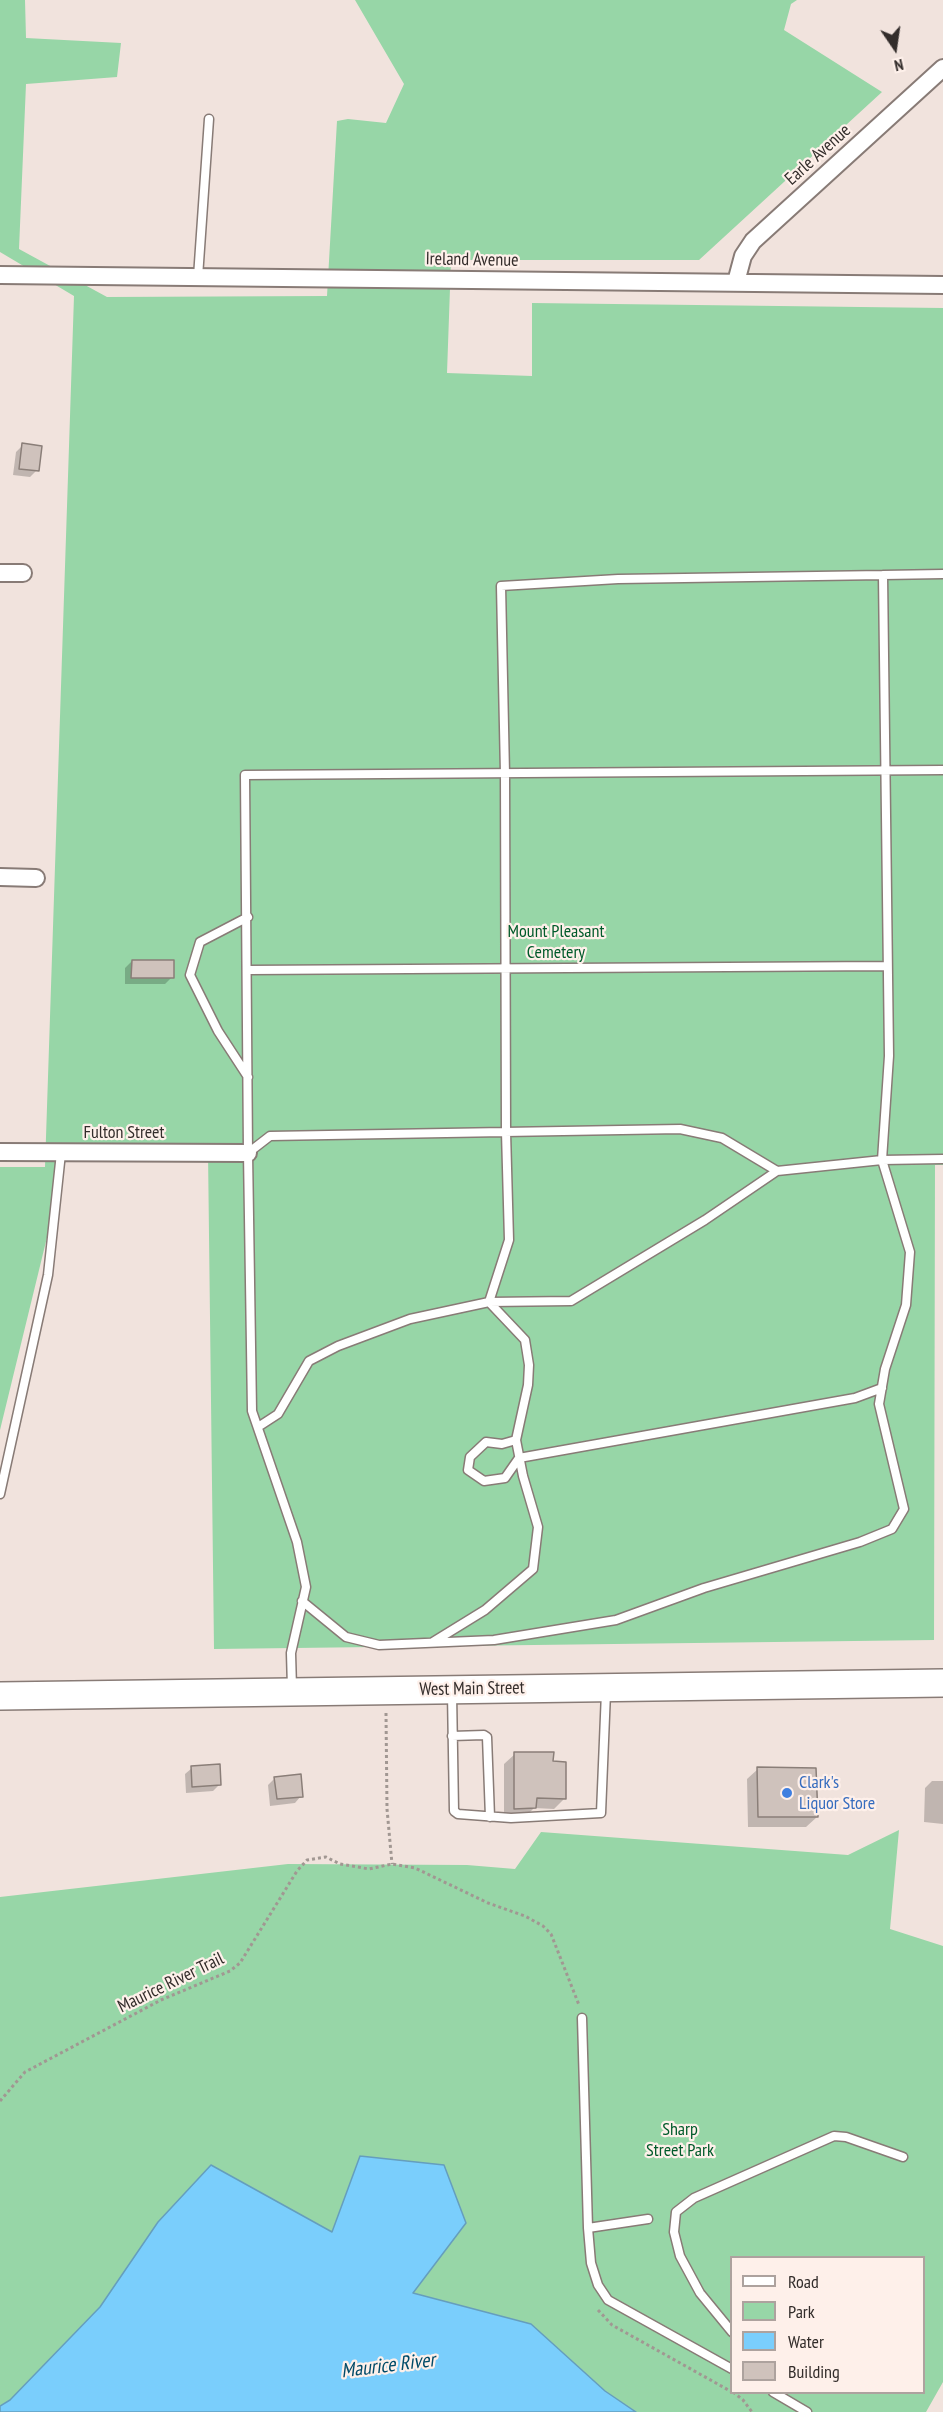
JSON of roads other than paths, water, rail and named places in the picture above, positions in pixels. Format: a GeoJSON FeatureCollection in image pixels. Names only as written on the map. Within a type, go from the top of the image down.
{"type":"FeatureCollection","features":[{"type":"Feature","properties":{"kind":"highway","name":"West Main Street"},"geometry":{"type":"LineString","coordinates":[[0,1695],[943,1683]]}},
{"type":"Feature","properties":{"kind":"street","name":"Earle Avenue"},"geometry":{"type":"LineString","coordinates":[[736,282],[742,256],[753,241],[943,68]]}},
{"type":"Feature","properties":{"kind":"street","name":"Ireland Avenue"},"geometry":{"type":"LineString","coordinates":[[0,275],[943,285]]}},
{"type":"Feature","properties":{"kind":"street"},"geometry":{"type":"LineString","coordinates":[[0,573],[23,573]]}},
{"type":"Feature","properties":{"kind":"street"},"geometry":{"type":"LineString","coordinates":[[0,877],[36,878]]}},
{"type":"Feature","properties":{"kind":"street","name":"Fulton Street"},"geometry":{"type":"LineString","coordinates":[[0,1152],[248,1153]]}},
{"type":"Feature","properties":{"kind":"lane"},"geometry":{"type":"LineString","coordinates":[[198,277],[209,119]]}},
{"type":"Feature","properties":{"kind":"lane"},"geometry":{"type":"LineString","coordinates":[[489,1302],[509,1240],[501,586],[618,579],[943,574]]}},
{"type":"Feature","properties":{"kind":"lane"},"geometry":{"type":"LineString","coordinates":[[303,1601],[346,1637],[379,1645],[494,1640],[616,1620],[704,1588],[860,1542],[892,1529],[904,1509],[879,1404],[885,1369],[906,1305],[910,1252],[882,1160],[889,1056],[883,771],[882,575]]}},
{"type":"Feature","properties":{"kind":"lane"},"geometry":{"type":"LineString","coordinates":[[292,1692],[291,1653],[306,1587],[297,1542],[258,1427],[252,1400],[248,1153],[249,970],[245,775],[943,770]]}},
{"type":"Feature","properties":{"kind":"lane"},"geometry":{"type":"LineString","coordinates":[[248,917],[200,942],[189,975],[218,1031],[248,1079]]}},
{"type":"Feature","properties":{"kind":"lane"},"geometry":{"type":"LineString","coordinates":[[249,970],[886,966]]}},
{"type":"Feature","properties":{"kind":"lane"},"geometry":{"type":"LineString","coordinates":[[248,1153],[270,1136],[680,1129],[722,1138],[777,1171]]}},
{"type":"Feature","properties":{"kind":"lane"},"geometry":{"type":"LineString","coordinates":[[0,1494],[48,1275],[61,1153]]}},
{"type":"Feature","properties":{"kind":"lane"},"geometry":{"type":"LineString","coordinates":[[258,1427],[278,1414],[309,1362],[338,1346],[410,1319],[489,1302],[571,1301],[705,1220],[777,1171],[882,1160],[943,1159]]}},
{"type":"Feature","properties":{"kind":"lane"},"geometry":{"type":"LineString","coordinates":[[430,1644],[485,1610],[533,1569],[538,1527],[516,1440],[528,1385],[529,1365],[525,1340],[489,1302]]}},
{"type":"Feature","properties":{"kind":"lane"},"geometry":{"type":"LineString","coordinates":[[516,1440],[501,1444],[486,1442],[470,1457],[468,1470],[484,1481],[505,1478],[519,1458],[855,1398],[882,1388]]}},
{"type":"Feature","properties":{"kind":"lane"},"geometry":{"type":"LineString","coordinates":[[452,1689],[453,1808],[458,1814],[490,1816],[601,1814],[607,1687]]}},
{"type":"Feature","properties":{"kind":"lane"},"geometry":{"type":"LineString","coordinates":[[452,1736],[484,1735],[487,1737],[490,1816]]}},
{"type":"Feature","properties":{"kind":"lane"},"geometry":{"type":"LineString","coordinates":[[582,2018],[588,2228],[591,2263],[598,2285],[608,2300],[730,2368]]}},
{"type":"Feature","properties":{"kind":"lane"},"geometry":{"type":"LineString","coordinates":[[730,2330],[700,2293],[680,2256],[675,2232],[676,2212],[694,2198],[834,2136],[846,2137],[903,2157]]}},
{"type":"Feature","properties":{"kind":"lane"},"geometry":{"type":"LineString","coordinates":[[588,2228],[648,2219]]}},
{"type":"Feature","properties":{"kind":"lane"},"geometry":{"type":"LineString","coordinates":[[776,2394],[807,2412]]}},
{"type":"Feature","properties":{"kind":"water","name":"Maurice River"},"geometry":{"type":"Polygon","coordinates":[[[360,2156],[444,2165],[466,2223],[413,2293],[531,2324],[605,2391],[636,2412],[0,2412],[0,2406],[10,2400],[100,2307],[158,2222],[211,2165],[332,2232],[360,2156]]]}},
{"type":"Feature","properties":{"kind":"place","name":"Clark's Liquor Store"},"geometry":{"type":"Point","coordinates":[787,1793]}},
{"type":"Feature","properties":{"kind":"park label","name":"Mount Pleasant Cemetery"},"geometry":{"type":"Point","coordinates":[556,942]}},
{"type":"Feature","properties":{"kind":"park label","name":"Sharp Street Park"},"geometry":{"type":"Point","coordinates":[680,2140]}}]}
